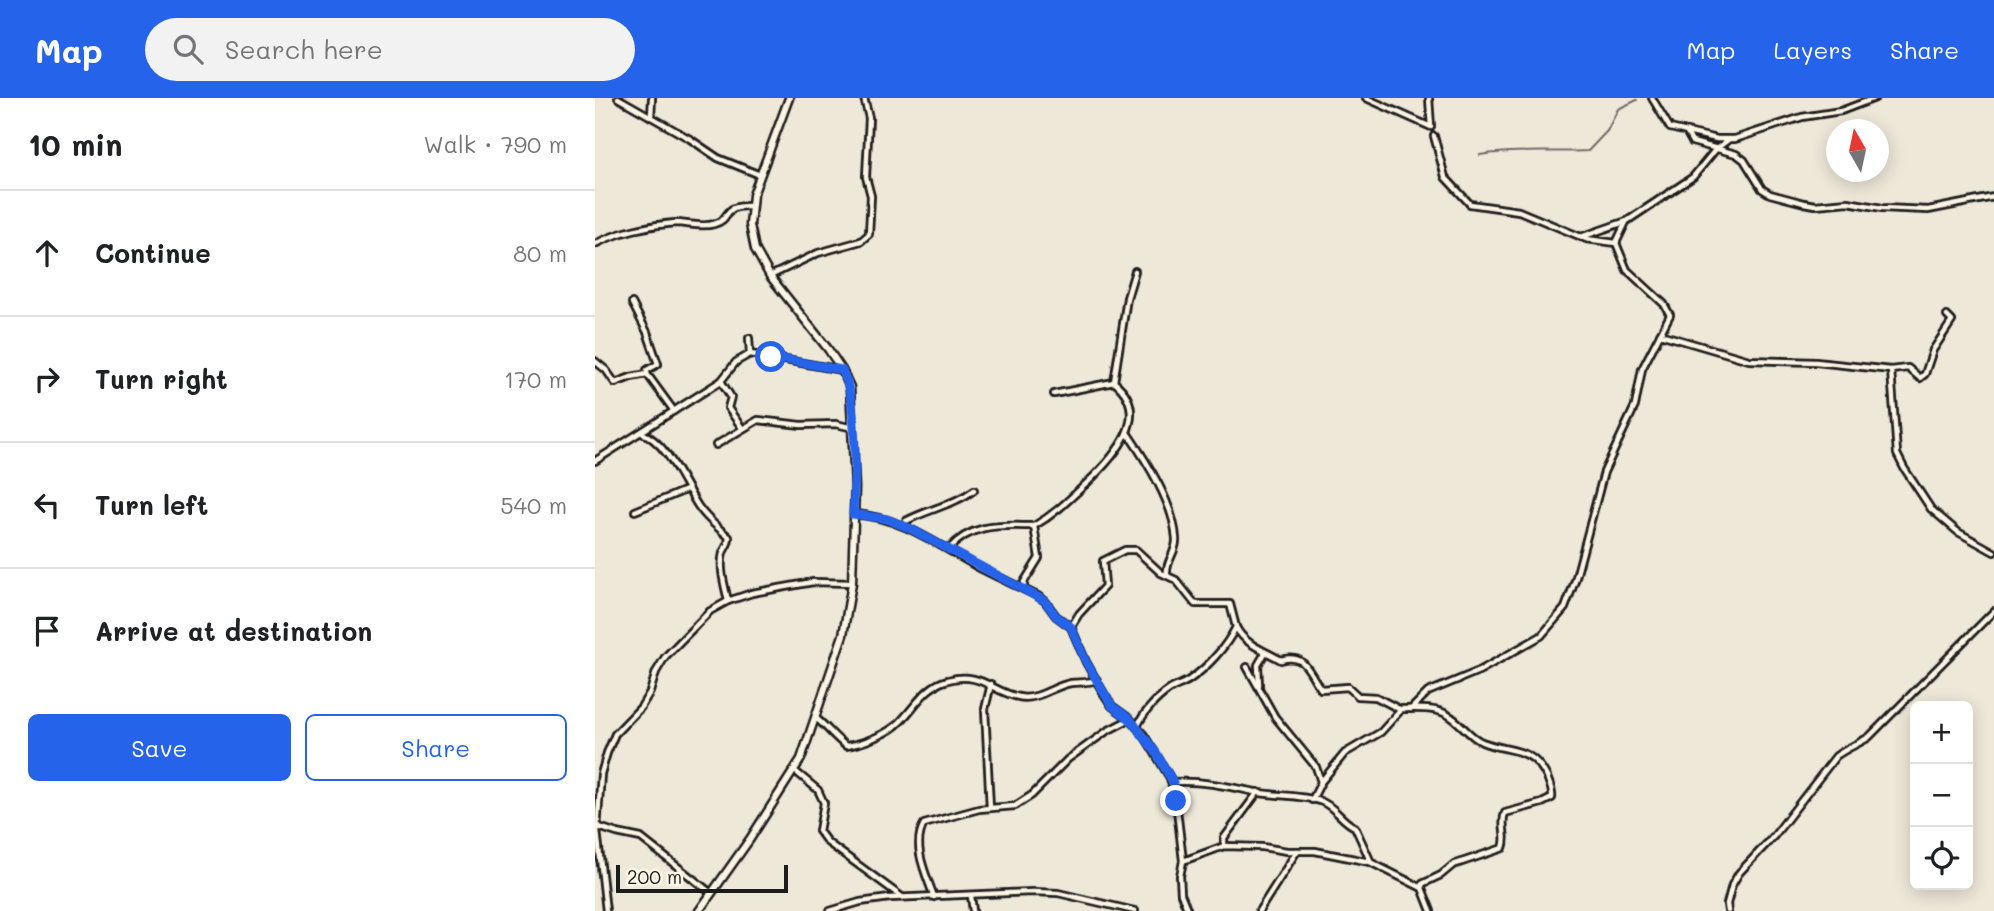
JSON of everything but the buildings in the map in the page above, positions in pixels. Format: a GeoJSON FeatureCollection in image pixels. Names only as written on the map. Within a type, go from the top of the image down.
{"type":"FeatureCollection","features":[{"type":"Feature","properties":{"kind":"main road"},"geometry":{"type":"LineString","coordinates":[[699,911],[801,760],[817,719],[843,635],[852,583],[853,428],[850,387],[842,370],[770,276],[755,249],[750,225],[751,206],[760,175],[789,98]]}},
{"type":"Feature","properties":{"kind":"street"},"geometry":{"type":"LineString","coordinates":[[618,98],[718,158],[760,175]]}},
{"type":"Feature","properties":{"kind":"street"},"geometry":{"type":"LineString","coordinates":[[651,117],[652,98]]}},
{"type":"Feature","properties":{"kind":"street"},"geometry":{"type":"LineString","coordinates":[[770,276],[818,253],[862,241],[869,234],[870,196],[866,177],[869,118],[863,98]]}},
{"type":"Feature","properties":{"kind":"street"},"geometry":{"type":"LineString","coordinates":[[1366,98],[1431,127],[1429,98]]}},
{"type":"Feature","properties":{"kind":"street"},"geometry":{"type":"LineString","coordinates":[[1652,98],[1670,128],[1728,139],[1802,117],[1841,111],[1875,98]]}},
{"type":"Feature","properties":{"kind":"street"},"geometry":{"type":"LineString","coordinates":[[1688,133],[1692,142],[1736,154],[1744,160],[1762,189],[1770,194],[1804,203],[1815,205],[1848,202],[1882,208],[1928,209],[1994,197]]}},
{"type":"Feature","properties":{"kind":"street"},"geometry":{"type":"LineString","coordinates":[[1434,136],[1445,177],[1470,204],[1519,211],[1586,239],[1616,243]]}},
{"type":"Feature","properties":{"kind":"street"},"geometry":{"type":"LineString","coordinates":[[1581,237],[1627,221],[1693,177],[1728,139]]}},
{"type":"Feature","properties":{"kind":"street"},"geometry":{"type":"LineString","coordinates":[[595,244],[631,231],[675,223],[715,224],[723,219],[730,209],[751,206]]}},
{"type":"Feature","properties":{"kind":"street"},"geometry":{"type":"LineString","coordinates":[[1411,709],[1427,692],[1479,671],[1541,636],[1565,608],[1576,582],[1604,472],[1635,406],[1642,369],[1670,315],[1664,304],[1627,270],[1616,243],[1627,221]]}},
{"type":"Feature","properties":{"kind":"street"},"geometry":{"type":"LineString","coordinates":[[949,549],[957,540],[977,530],[1006,524],[1034,526],[1056,513],[1101,470],[1123,442],[1130,423],[1128,398],[1114,382],[1127,298],[1135,271]]}},
{"type":"Feature","properties":{"kind":"street"},"geometry":{"type":"LineString","coordinates":[[632,303],[647,332],[657,364],[647,370],[647,374]]}},
{"type":"Feature","properties":{"kind":"street"},"geometry":{"type":"LineString","coordinates":[[1660,334],[1749,359],[1815,362],[1891,370],[1908,368],[1920,378],[1925,374],[1933,350],[1952,321],[1947,316]]}},
{"type":"Feature","properties":{"kind":"street"},"geometry":{"type":"LineString","coordinates":[[749,338],[752,350],[750,354]]}},
{"type":"Feature","properties":{"kind":"street"},"geometry":{"type":"LineString","coordinates":[[595,461],[721,381],[736,362],[750,354],[842,370]]}},
{"type":"Feature","properties":{"kind":"street"},"geometry":{"type":"LineString","coordinates":[[595,361],[615,383],[647,374]]}},
{"type":"Feature","properties":{"kind":"street"},"geometry":{"type":"LineString","coordinates":[[1891,370],[1897,454],[1903,468],[1931,509],[1958,532],[1994,552]]}},
{"type":"Feature","properties":{"kind":"street"},"geometry":{"type":"LineString","coordinates":[[647,374],[674,411]]}},
{"type":"Feature","properties":{"kind":"street"},"geometry":{"type":"LineString","coordinates":[[721,381],[731,397],[728,408],[742,428]]}},
{"type":"Feature","properties":{"kind":"street"},"geometry":{"type":"LineString","coordinates":[[1054,394],[1114,382]]}},
{"type":"Feature","properties":{"kind":"street"},"geometry":{"type":"LineString","coordinates":[[716,445],[758,421],[801,425],[836,424],[853,428]]}},
{"type":"Feature","properties":{"kind":"street"},"geometry":{"type":"LineString","coordinates":[[641,433],[668,453],[707,517],[729,537],[730,542],[723,554],[722,565],[728,601]]}},
{"type":"Feature","properties":{"kind":"street"},"geometry":{"type":"LineString","coordinates":[[1127,433],[1147,463],[1168,507],[1177,539],[1166,570],[1167,576]]}},
{"type":"Feature","properties":{"kind":"street"},"geometry":{"type":"LineString","coordinates":[[635,511],[688,489]]}},
{"type":"Feature","properties":{"kind":"street"},"geometry":{"type":"LineString","coordinates":[[974,490],[907,521],[904,525],[1045,601],[1056,616],[1071,627],[1086,662],[1112,706],[1137,727],[1173,782],[1183,861],[1179,876],[1181,894],[1188,911]]}},
{"type":"Feature","properties":{"kind":"street"},"geometry":{"type":"LineString","coordinates":[[853,514],[887,519],[909,528]]}},
{"type":"Feature","properties":{"kind":"street"},"geometry":{"type":"LineString","coordinates":[[1024,589],[1024,582],[1039,558],[1034,526]]}},
{"type":"Feature","properties":{"kind":"street"},"geometry":{"type":"LineString","coordinates":[[1071,627],[1079,614],[1105,586],[1103,561],[1130,549],[1136,550],[1167,576],[1176,580],[1195,604],[1230,604],[1235,626],[1241,636],[1265,653],[1281,660],[1291,657],[1303,663],[1321,689],[1348,687],[1358,696],[1376,697],[1399,709],[1448,715],[1481,742],[1511,748],[1530,756],[1546,775],[1553,796],[1545,802],[1505,813],[1503,818],[1506,841],[1503,848],[1453,865],[1441,875],[1422,884],[1431,911]]}},
{"type":"Feature","properties":{"kind":"street"},"geometry":{"type":"LineString","coordinates":[[606,911],[596,826],[601,774],[615,734],[641,707],[665,657],[710,611],[728,601],[752,593],[813,582],[852,583]]}},
{"type":"Feature","properties":{"kind":"street"},"geometry":{"type":"LineString","coordinates":[[1728,911],[1732,885],[1739,873],[1774,836],[1836,756],[1868,737],[1994,611]]}},
{"type":"Feature","properties":{"kind":"street"},"geometry":{"type":"LineString","coordinates":[[1137,727],[1142,715],[1169,690],[1186,682],[1207,666],[1235,626]]}},
{"type":"Feature","properties":{"kind":"street"},"geometry":{"type":"LineString","coordinates":[[1259,685],[1258,665],[1265,653]]}},
{"type":"Feature","properties":{"kind":"street"},"geometry":{"type":"LineString","coordinates":[[1247,667],[1275,717],[1316,766],[1321,782]]}},
{"type":"Feature","properties":{"kind":"street"},"geometry":{"type":"LineString","coordinates":[[817,719],[846,746],[885,732],[898,724],[927,691],[949,680],[979,680],[1023,698],[1071,683],[1097,680]]}},
{"type":"Feature","properties":{"kind":"street"},"geometry":{"type":"LineString","coordinates":[[991,684],[985,709],[991,808]]}},
{"type":"Feature","properties":{"kind":"street"},"geometry":{"type":"LineString","coordinates":[[1312,800],[1321,782],[1340,757],[1381,732],[1399,709]]}},
{"type":"Feature","properties":{"kind":"street"},"geometry":{"type":"LineString","coordinates":[[934,897],[919,842],[922,828],[933,820],[1015,806],[1069,759],[1107,731],[1130,719]]}},
{"type":"Feature","properties":{"kind":"street"},"geometry":{"type":"LineString","coordinates":[[795,771],[818,790],[824,803],[819,831],[827,842],[902,898]]}},
{"type":"Feature","properties":{"kind":"street"},"geometry":{"type":"LineString","coordinates":[[1173,782],[1205,783],[1312,800],[1330,806],[1349,825],[1355,827],[1370,862]]}},
{"type":"Feature","properties":{"kind":"street"},"geometry":{"type":"LineString","coordinates":[[1224,846],[1224,838],[1258,792]]}},
{"type":"Feature","properties":{"kind":"street"},"geometry":{"type":"LineString","coordinates":[[596,826],[617,834],[641,838],[711,892]]}},
{"type":"Feature","properties":{"kind":"street"},"geometry":{"type":"LineString","coordinates":[[1183,861],[1224,846],[1315,851],[1370,862],[1422,888]]}},
{"type":"Feature","properties":{"kind":"street"},"geometry":{"type":"LineString","coordinates":[[1259,911],[1297,851]]}},
{"type":"Feature","properties":{"kind":"street"},"geometry":{"type":"LineString","coordinates":[[830,911],[860,902],[902,898],[1058,893],[1135,911]]}},
{"type":"Feature","properties":{"kind":"street"},"geometry":{"type":"LineString","coordinates":[[971,896],[973,911]]}},
{"type":"Feature","properties":{"kind":"waterway"},"geometry":{"type":"LineString","coordinates":[[1480,155],[1588,151],[1607,131],[1618,109],[1637,100]]}},
{"type":"Feature","properties":{"kind":"route"},"geometry":{"type":"LineString","coordinates":[[771,357],[842,370],[850,387],[853,418],[853,514],[868,514],[887,519],[929,537],[971,563],[1045,601],[1056,616],[1071,627],[1086,662],[1112,706],[1130,719],[1155,751],[1173,782],[1176,801]]}}]}
